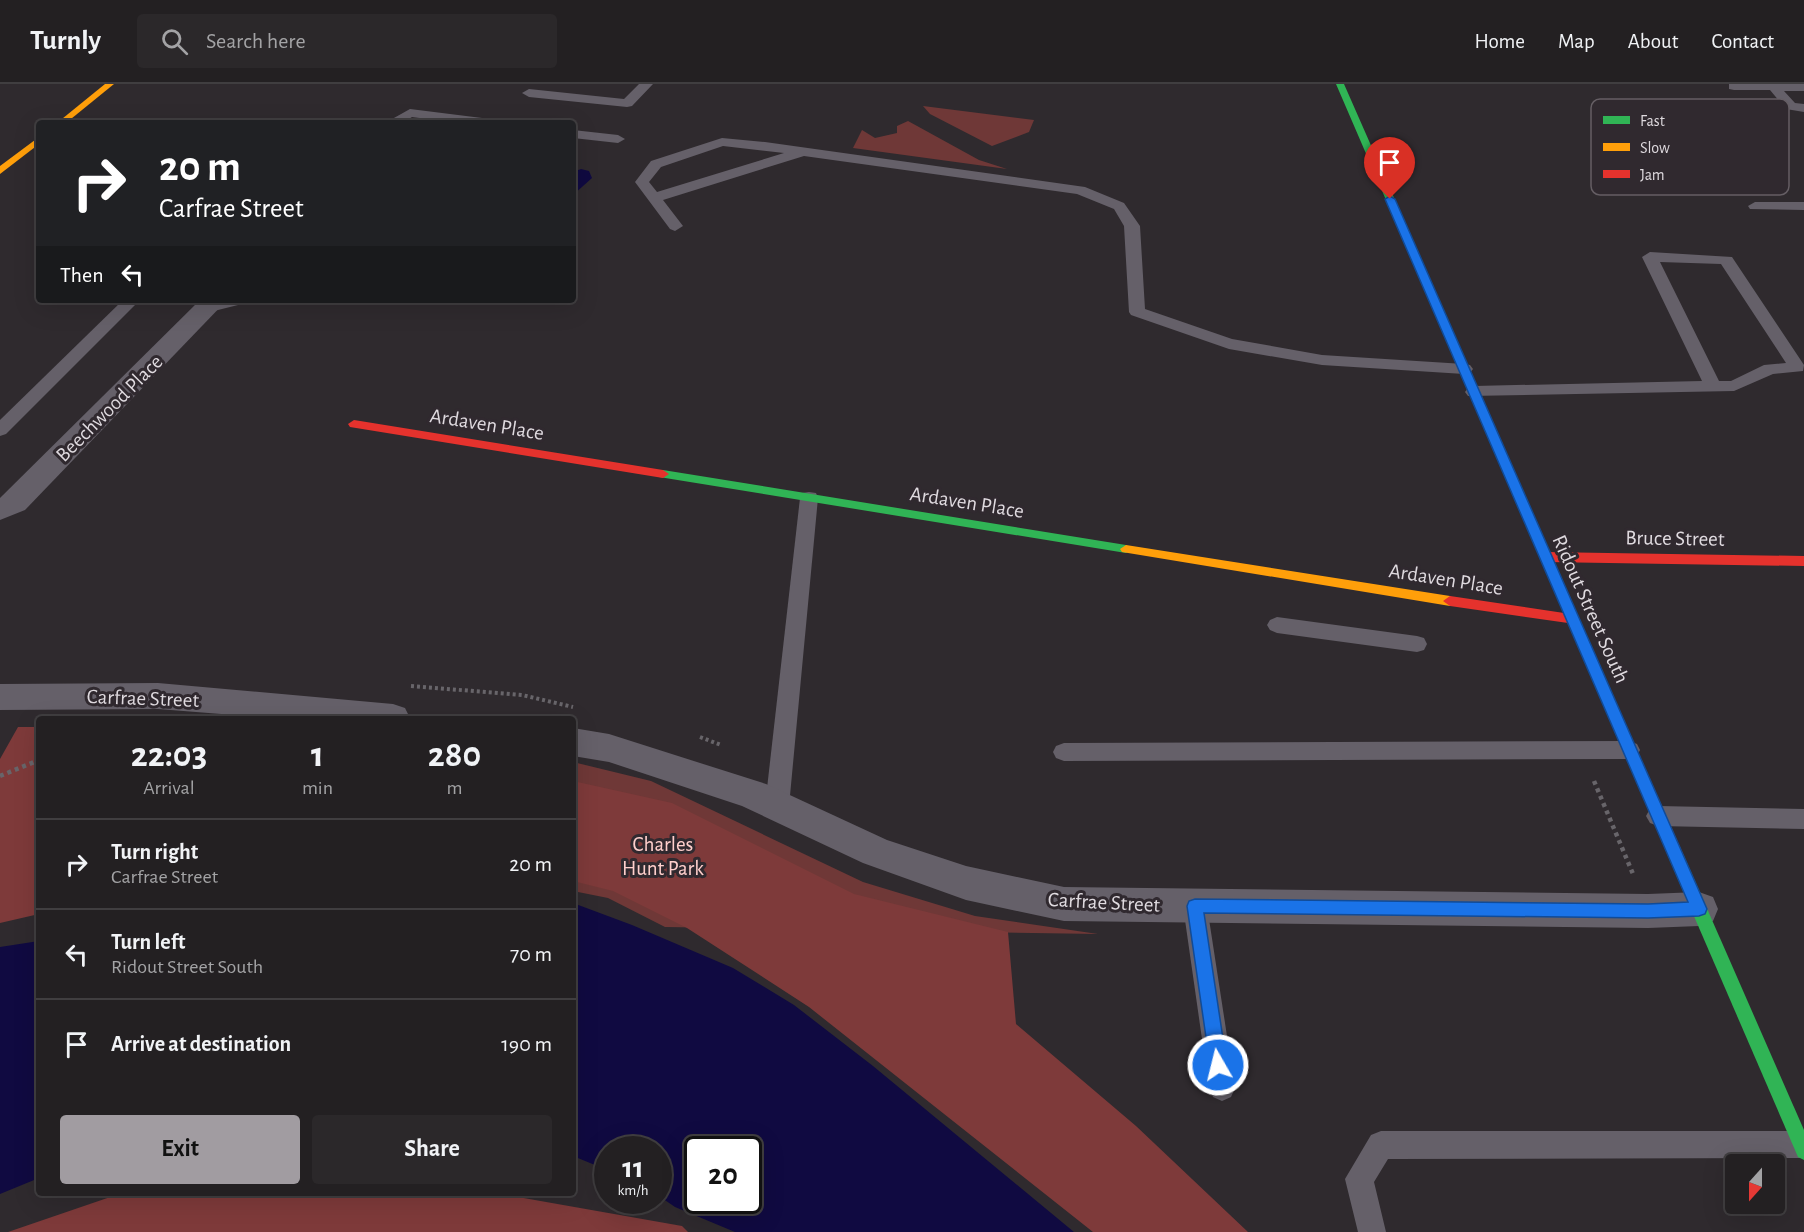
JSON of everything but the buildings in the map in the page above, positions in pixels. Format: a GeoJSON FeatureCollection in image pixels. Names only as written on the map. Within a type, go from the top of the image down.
{"type":"FeatureCollection","features":[{"type":"Feature","properties":{"kind":"street"},"geometry":{"type":"LineString","coordinates":[[64,120],[110,84]]}},
{"type":"Feature","properties":{"kind":"street","name":"Ridout Street South"},"geometry":{"type":"LineString","coordinates":[[1340,84],[1803,1148]]}},
{"type":"Feature","properties":{"kind":"street"},"geometry":{"type":"LineString","coordinates":[[0,171],[36,143]]}},
{"type":"Feature","properties":{"kind":"street","name":"Beechwood Place"},"geometry":{"type":"LineString","coordinates":[[0,510],[15,503],[212,303]]}},
{"type":"Feature","properties":{"kind":"street","name":"Ardaven Place"},"geometry":{"type":"LineString","coordinates":[[354,424],[1573,619]]}},
{"type":"Feature","properties":{"kind":"street","name":"Bruce Street"},"geometry":{"type":"LineString","coordinates":[[1545,557],[1804,561]]}},
{"type":"Feature","properties":{"kind":"street","name":"Carfrae Street"},"geometry":{"type":"LineString","coordinates":[[0,697],[159,696],[375,716]]}},
{"type":"Feature","properties":{"kind":"street","name":"Carfrae Street"},"geometry":{"type":"LineString","coordinates":[[576,726],[609,748],[753,795],[876,852],[966,883],[1064,904],[1648,911],[1699,909]]}},
{"type":"Feature","properties":{"kind":"lane"},"geometry":{"type":"LineString","coordinates":[[529,93],[627,103],[646,84]]}},
{"type":"Feature","properties":{"kind":"lane"},"geometry":{"type":"LineString","coordinates":[[1734,86],[1804,87]]}},
{"type":"Feature","properties":{"kind":"lane"},"geometry":{"type":"LineString","coordinates":[[1773,86],[1785,99]]}},
{"type":"Feature","properties":{"kind":"lane"},"geometry":{"type":"LineString","coordinates":[[1789,104],[1804,108]]}},
{"type":"Feature","properties":{"kind":"lane"},"geometry":{"type":"LineString","coordinates":[[397,120],[410,113],[466,120]]}},
{"type":"Feature","properties":{"kind":"lane"},"geometry":{"type":"LineString","coordinates":[[576,134],[618,139]]}},
{"type":"Feature","properties":{"kind":"lane"},"geometry":{"type":"LineString","coordinates":[[675,226],[642,182],[657,164],[722,142],[1080,190],[1119,206],[1132,226],[1137,312],[1229,344],[1322,360],[1464,369]]}},
{"type":"Feature","properties":{"kind":"lane"},"geometry":{"type":"LineString","coordinates":[[654,198],[806,152]]}},
{"type":"Feature","properties":{"kind":"lane"},"geometry":{"type":"LineString","coordinates":[[1755,206],[1804,206]]}},
{"type":"Feature","properties":{"kind":"lane"},"geometry":{"type":"LineString","coordinates":[[1474,392],[1734,386],[1770,369],[1797,367],[1726,260],[1650,258],[1713,386]]}},
{"type":"Feature","properties":{"kind":"lane"},"geometry":{"type":"LineString","coordinates":[[0,430],[129,303]]}},
{"type":"Feature","properties":{"kind":"lane"},"geometry":{"type":"LineString","coordinates":[[777,806],[809,498]]}},
{"type":"Feature","properties":{"kind":"lane"},"geometry":{"type":"LineString","coordinates":[[1277,625],[1417,644]]}},
{"type":"Feature","properties":{"kind":"lane"},"geometry":{"type":"LineString","coordinates":[[1064,752],[1629,750]]}},
{"type":"Feature","properties":{"kind":"lane"},"geometry":{"type":"LineString","coordinates":[[1658,816],[1804,819]]}},
{"type":"Feature","properties":{"kind":"lane"},"geometry":{"type":"LineString","coordinates":[[1195,906],[1222,1088]]}},
{"type":"Feature","properties":{"kind":"lane"},"geometry":{"type":"LineString","coordinates":[[1372,1232],[1359,1179],[1381,1146],[1803,1148]]}},
{"type":"Feature","properties":{"kind":"path"},"geometry":{"type":"LineString","coordinates":[[404,686],[522,695],[559,716]]}},
{"type":"Feature","properties":{"kind":"path"},"geometry":{"type":"LineString","coordinates":[[689,735],[711,740],[729,748]]}},
{"type":"Feature","properties":{"kind":"path"},"geometry":{"type":"LineString","coordinates":[[1581,750],[1635,877],[1625,881]]}},
{"type":"Feature","properties":{"kind":"path"},"geometry":{"type":"LineString","coordinates":[[0,776],[36,761]]}},
{"type":"Feature","properties":{"kind":"green space"},"geometry":{"type":"Polygon","coordinates":[[[923,106],[1034,120],[1029,132],[992,146],[930,114],[923,106]]]}},
{"type":"Feature","properties":{"kind":"green space"},"geometry":{"type":"Polygon","coordinates":[[[908,121],[979,160],[1007,169],[853,148],[862,130],[875,138],[897,133],[897,126],[908,121]]]}},
{"type":"Feature","properties":{"kind":"green space"},"geometry":{"type":"Polygon","coordinates":[[[18,727],[36,727],[36,915],[0,923],[0,759],[18,727]]]}},
{"type":"Feature","properties":{"kind":"green space","name":"Charles Hunt Park"},"geometry":{"type":"Polygon","coordinates":[[[576,763],[651,781],[863,882],[975,916],[1098,934],[665,927],[608,898],[576,892],[576,763]]]}},
{"type":"Feature","properties":{"kind":"green space"},"geometry":{"type":"Polygon","coordinates":[[[576,782],[672,803],[854,894],[1008,932],[1016,1024],[1136,1126],[1248,1232],[1093,1232],[809,1007],[687,928],[613,891],[576,882],[576,782]]]}},
{"type":"Feature","properties":{"kind":"green space"},"geometry":{"type":"Polygon","coordinates":[[[113,1196],[513,1196],[594,1210],[594,1214],[614,1214],[682,1226],[688,1232],[8,1232],[113,1196]]]}},
{"type":"Feature","properties":{"kind":"shaded area"},"geometry":{"type":"Polygon","coordinates":[[[581,169],[589,171],[592,178],[576,192],[576,171],[581,169]]]}},
{"type":"Feature","properties":{"kind":"shaded area"},"geometry":{"type":"Polygon","coordinates":[[[576,904],[733,968],[794,1005],[873,1066],[1074,1232],[735,1232],[692,1214],[762,1214],[762,1136],[684,1136],[684,1211],[672,1205],[672,1136],[594,1136],[594,1165],[576,1157],[576,904]]]}},
{"type":"Feature","properties":{"kind":"shaded area"},"geometry":{"type":"Polygon","coordinates":[[[36,941],[36,1179],[0,1194],[0,947],[36,941]]]}},
{"type":"Feature","properties":{"kind":"traffic: fast"},"geometry":{"type":"LineString","coordinates":[[1340,84],[1552,571]]}},
{"type":"Feature","properties":{"kind":"traffic: fast"},"geometry":{"type":"LineString","coordinates":[[663,474],[1126,549]]}},
{"type":"Feature","properties":{"kind":"traffic: fast"},"geometry":{"type":"LineString","coordinates":[[1676,856],[1804,1151]]}},
{"type":"Feature","properties":{"kind":"traffic: slow"},"geometry":{"type":"LineString","coordinates":[[65,120],[110,84]]}},
{"type":"Feature","properties":{"kind":"traffic: slow"},"geometry":{"type":"LineString","coordinates":[[0,171],[36,142]]}},
{"type":"Feature","properties":{"kind":"traffic: slow"},"geometry":{"type":"LineString","coordinates":[[1126,549],[1450,601]]}},
{"type":"Feature","properties":{"kind":"traffic: jam"},"geometry":{"type":"LineString","coordinates":[[354,424],[663,474]]}},
{"type":"Feature","properties":{"kind":"traffic: jam"},"geometry":{"type":"LineString","coordinates":[[1546,557],[1804,561]]}},
{"type":"Feature","properties":{"kind":"traffic: jam"},"geometry":{"type":"LineString","coordinates":[[1552,571],[1676,856]]}},
{"type":"Feature","properties":{"kind":"traffic: jam"},"geometry":{"type":"LineString","coordinates":[[1450,601],[1573,619]]}},
{"type":"Feature","properties":{"kind":"route"},"geometry":{"type":"LineString","coordinates":[[1218,1065],[1195,906],[1648,911],[1699,909],[1390,199]]}}]}
